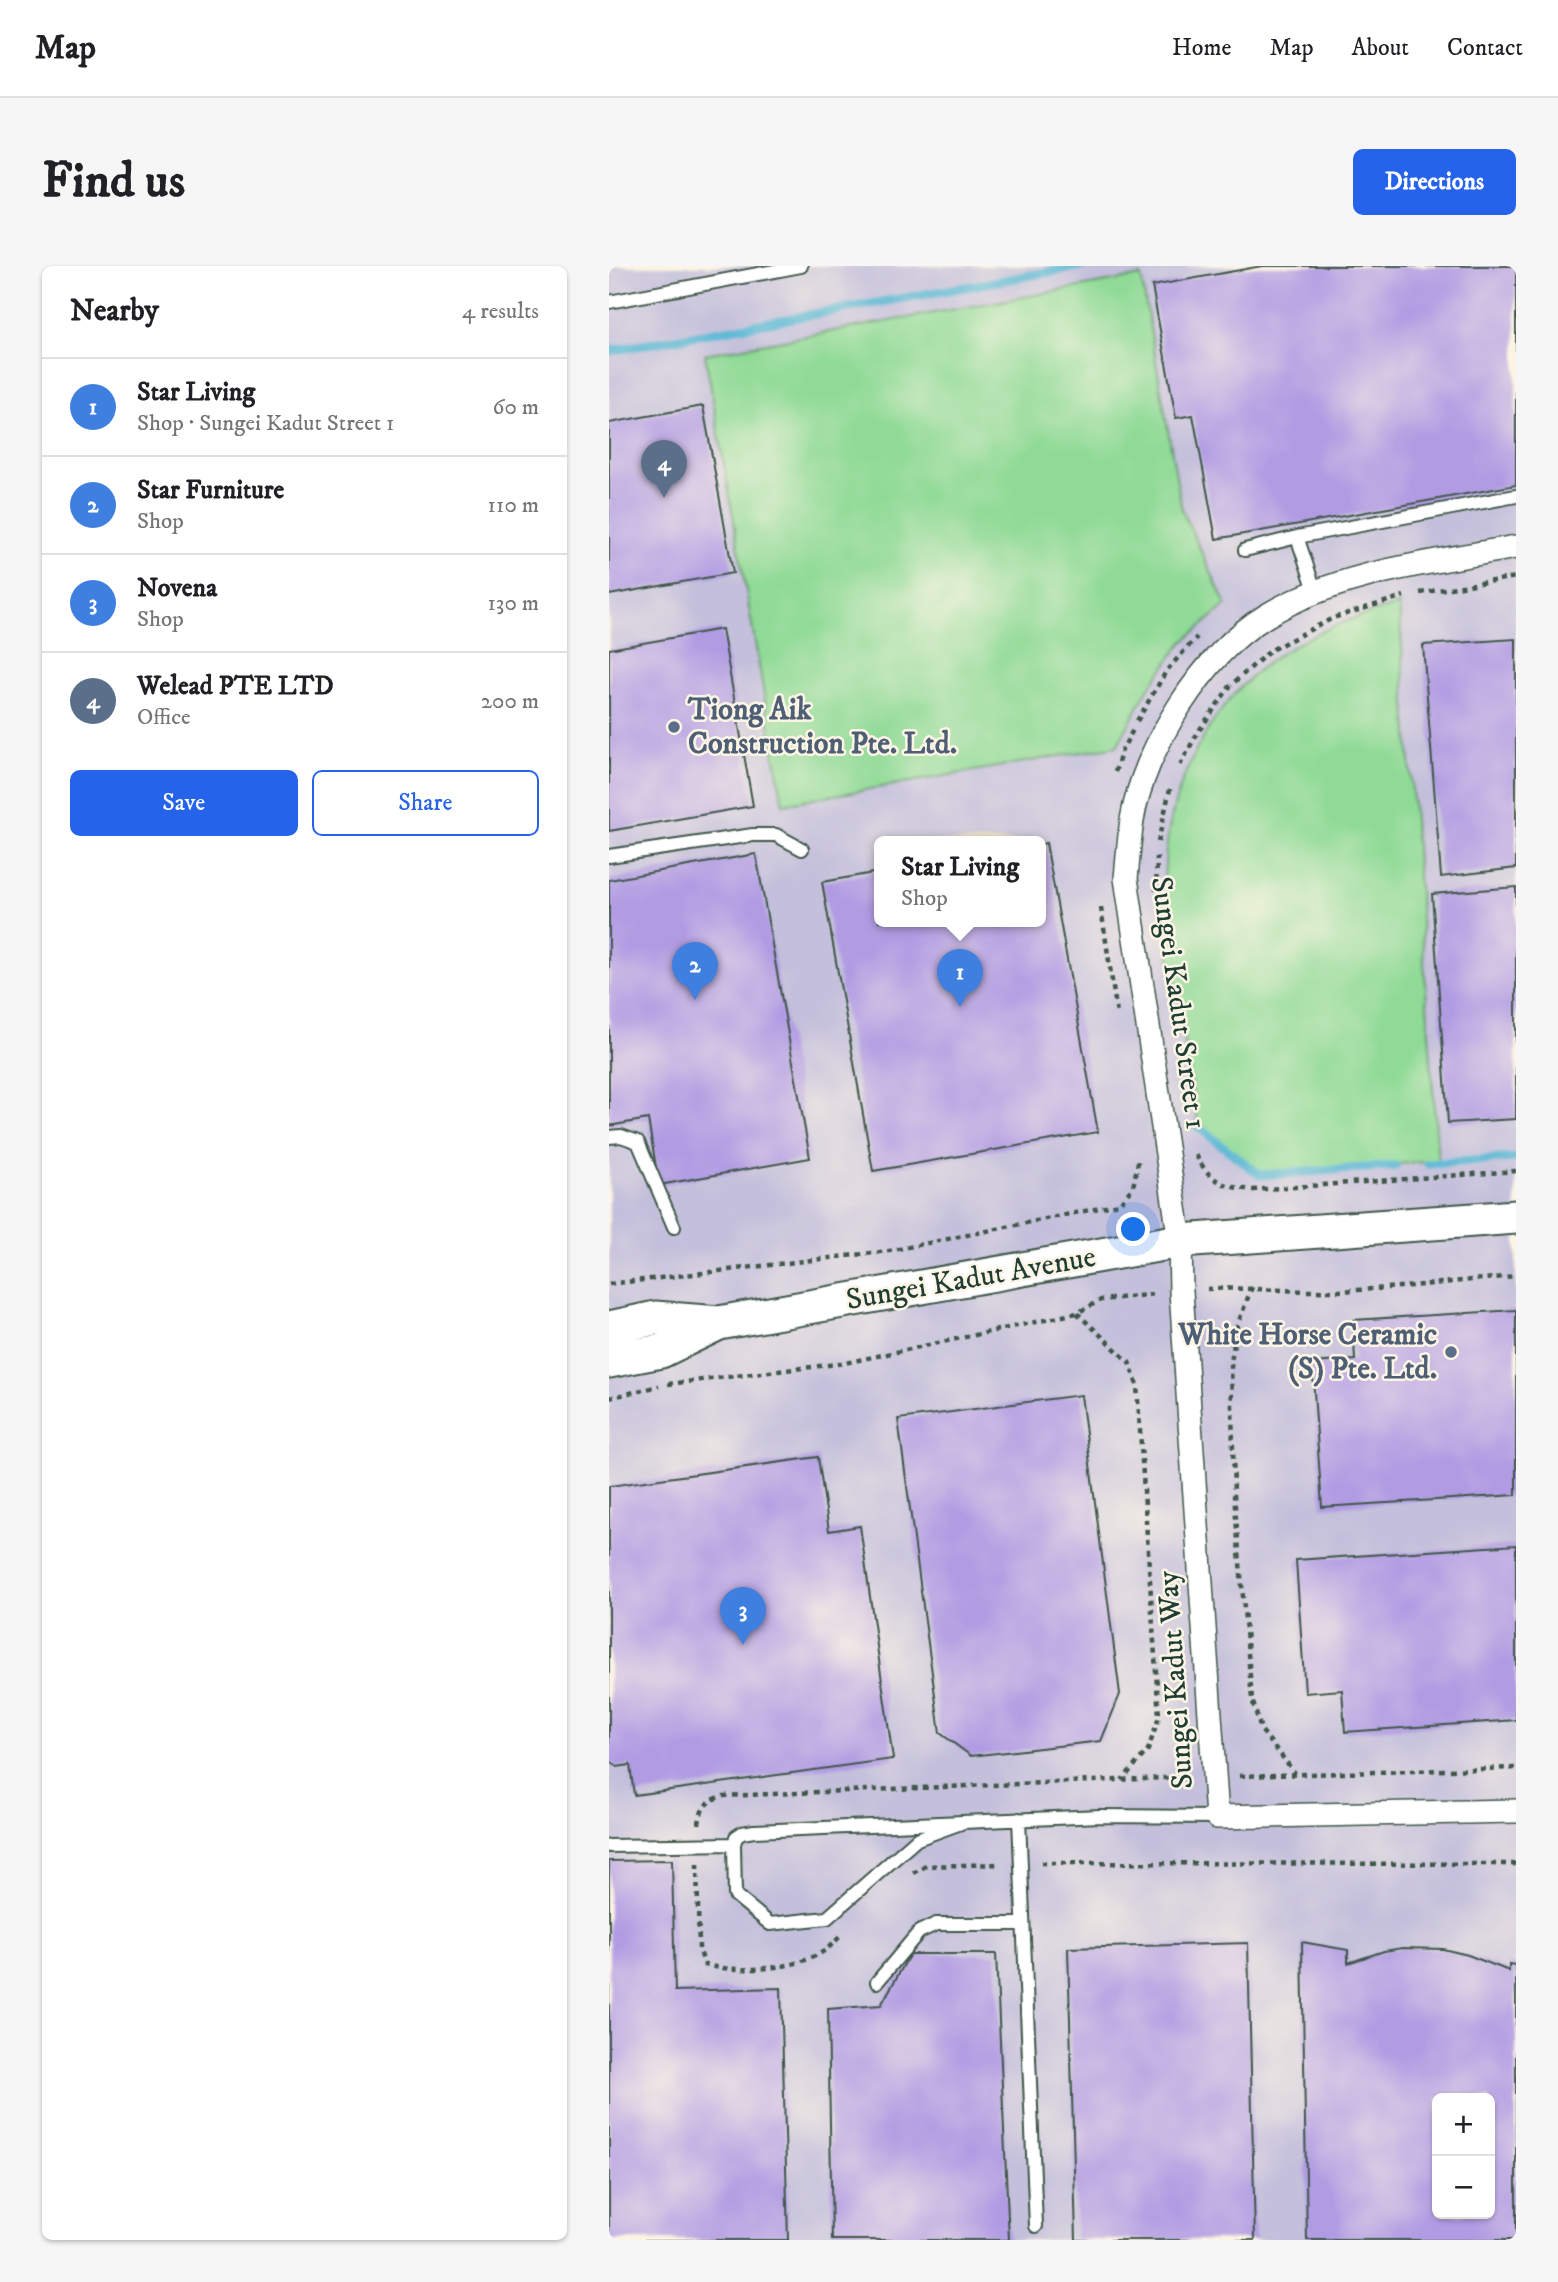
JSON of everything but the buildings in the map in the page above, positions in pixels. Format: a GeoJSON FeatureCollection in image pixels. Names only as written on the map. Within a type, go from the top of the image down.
{"type":"FeatureCollection","features":[{"type":"Feature","properties":{"kind":"street","name":"Sungei Kadut Street 1"},"geometry":{"type":"LineString","coordinates":[[1180,1241],[1126,878],[1132,818],[1165,728],[1189,691],[1226,648],[1265,617],[1316,593],[1403,568],[1516,547]]}},
{"type":"Feature","properties":{"kind":"street","name":"Sungei Kadut Avenue"},"geometry":{"type":"LineString","coordinates":[[609,1328],[655,1318],[719,1323],[1180,1241],[1516,1217]]}},
{"type":"Feature","properties":{"kind":"street","name":"Sungei Kadut Way"},"geometry":{"type":"LineString","coordinates":[[1180,1241],[1181,1291],[1217,1817],[1516,1811]]}},
{"type":"Feature","properties":{"kind":"street","name":"Sungei Kadut Avenue"},"geometry":{"type":"LineString","coordinates":[[610,1361],[661,1351],[719,1323]]}},
{"type":"Feature","properties":{"kind":"lane"},"geometry":{"type":"LineString","coordinates":[[609,302],[801,266]]}},
{"type":"Feature","properties":{"kind":"lane"},"geometry":{"type":"LineString","coordinates":[[1245,550],[1297,537],[1516,496]]}},
{"type":"Feature","properties":{"kind":"lane"},"geometry":{"type":"LineString","coordinates":[[1297,537],[1316,593]]}},
{"type":"Feature","properties":{"kind":"lane"},"geometry":{"type":"LineString","coordinates":[[609,856],[753,835],[776,835],[802,849]]}},
{"type":"Feature","properties":{"kind":"lane"},"geometry":{"type":"LineString","coordinates":[[609,1137],[621,1136],[638,1142],[674,1227]]}},
{"type":"Feature","properties":{"kind":"lane"},"geometry":{"type":"LineString","coordinates":[[961,1822],[917,1839],[827,1918],[770,1924],[735,1895],[736,1837],[754,1831],[1019,1819],[1100,1816],[1217,1817]]}},
{"type":"Feature","properties":{"kind":"lane"},"geometry":{"type":"LineString","coordinates":[[1019,1819],[1036,2226]]}},
{"type":"Feature","properties":{"kind":"lane"},"geometry":{"type":"LineString","coordinates":[[609,1846],[734,1844]]}},
{"type":"Feature","properties":{"kind":"lane"},"geometry":{"type":"LineString","coordinates":[[877,1982],[919,1932],[936,1924],[1023,1924]]}},
{"type":"Feature","properties":{"kind":"path"},"geometry":{"type":"LineString","coordinates":[[1178,769],[1198,732],[1231,685],[1271,650],[1332,618],[1395,599],[1516,577]]}},
{"type":"Feature","properties":{"kind":"path"},"geometry":{"type":"LineString","coordinates":[[1113,783],[1122,750],[1146,705],[1167,670],[1200,635]]}},
{"type":"Feature","properties":{"kind":"path"},"geometry":{"type":"LineString","coordinates":[[1156,895],[1157,846],[1172,781]]}},
{"type":"Feature","properties":{"kind":"path"},"geometry":{"type":"LineString","coordinates":[[1101,906],[1117,1014]]}},
{"type":"Feature","properties":{"kind":"path"},"geometry":{"type":"LineString","coordinates":[[1194,1144],[1196,1157],[1212,1177],[1227,1187],[1253,1190],[1516,1171]]}},
{"type":"Feature","properties":{"kind":"path"},"geometry":{"type":"LineString","coordinates":[[609,1284],[889,1251],[1119,1204],[1133,1187],[1140,1151]]}},
{"type":"Feature","properties":{"kind":"path"},"geometry":{"type":"LineString","coordinates":[[609,1398],[683,1381],[845,1363],[1077,1313],[1101,1300],[1181,1291],[1252,1287],[1277,1291],[1337,1291],[1516,1276]]}},
{"type":"Feature","properties":{"kind":"path"},"geometry":{"type":"LineString","coordinates":[[1252,1287],[1237,1326],[1231,1362],[1234,1494],[1252,1699],[1261,1730],[1296,1774]]}},
{"type":"Feature","properties":{"kind":"path"},"geometry":{"type":"LineString","coordinates":[[1077,1313],[1129,1362],[1137,1385],[1159,1717],[1148,1751],[1121,1780]]}},
{"type":"Feature","properties":{"kind":"path"},"geometry":{"type":"LineString","coordinates":[[844,1933],[823,1951],[790,1965],[722,1969],[705,1965],[699,1949],[696,1845],[701,1811],[709,1800],[722,1796],[1214,1776],[1516,1768]]}},
{"type":"Feature","properties":{"kind":"path"},"geometry":{"type":"LineString","coordinates":[[904,1877],[926,1866],[1022,1863],[1516,1864]]}},
{"type":"Feature","properties":{"kind":"shaded area"},"geometry":{"type":"Polygon","coordinates":[[[609,266],[1516,266],[1516,2240],[609,2240],[609,266]]]}},
{"type":"Feature","properties":{"kind":"green space"},"geometry":{"type":"Polygon","coordinates":[[[1141,276],[1182,510],[1226,605],[1182,643],[1148,689],[1117,746],[783,804],[705,354],[1141,276]]]}},
{"type":"Feature","properties":{"kind":"green space"},"geometry":{"type":"Polygon","coordinates":[[[1399,605],[1438,1161],[1261,1174],[1198,1123],[1166,933],[1164,874],[1171,820],[1188,768],[1201,742],[1217,716],[1252,676],[1307,638],[1359,617],[1399,605]]]}},
{"type":"Feature","properties":{"kind":"waterway"},"geometry":{"type":"LineString","coordinates":[[609,351],[1082,266]]}},
{"type":"Feature","properties":{"kind":"waterway"},"geometry":{"type":"LineString","coordinates":[[1197,1126],[1260,1175],[1395,1166]]}},
{"type":"Feature","properties":{"kind":"waterway"},"geometry":{"type":"LineString","coordinates":[[1428,1164],[1516,1158]]}},
{"type":"Feature","properties":{"kind":"place","name":"Welead PTE LTD"},"geometry":{"type":"Point","coordinates":[664,498]}},
{"type":"Feature","properties":{"kind":"place","name":"Tiong Aik Construction Pte. Ltd."},"geometry":{"type":"Point","coordinates":[674,727]}},
{"type":"Feature","properties":{"kind":"place","name":"Star Furniture"},"geometry":{"type":"Point","coordinates":[695,1000]}},
{"type":"Feature","properties":{"kind":"place","name":"Star Living"},"geometry":{"type":"Point","coordinates":[960,1007]}},
{"type":"Feature","properties":{"kind":"place","name":"White Horse Ceramic (S) Pte. Ltd."},"geometry":{"type":"Point","coordinates":[1451,1352]}},
{"type":"Feature","properties":{"kind":"place","name":"Novena"},"geometry":{"type":"Point","coordinates":[743,1645]}}]}
